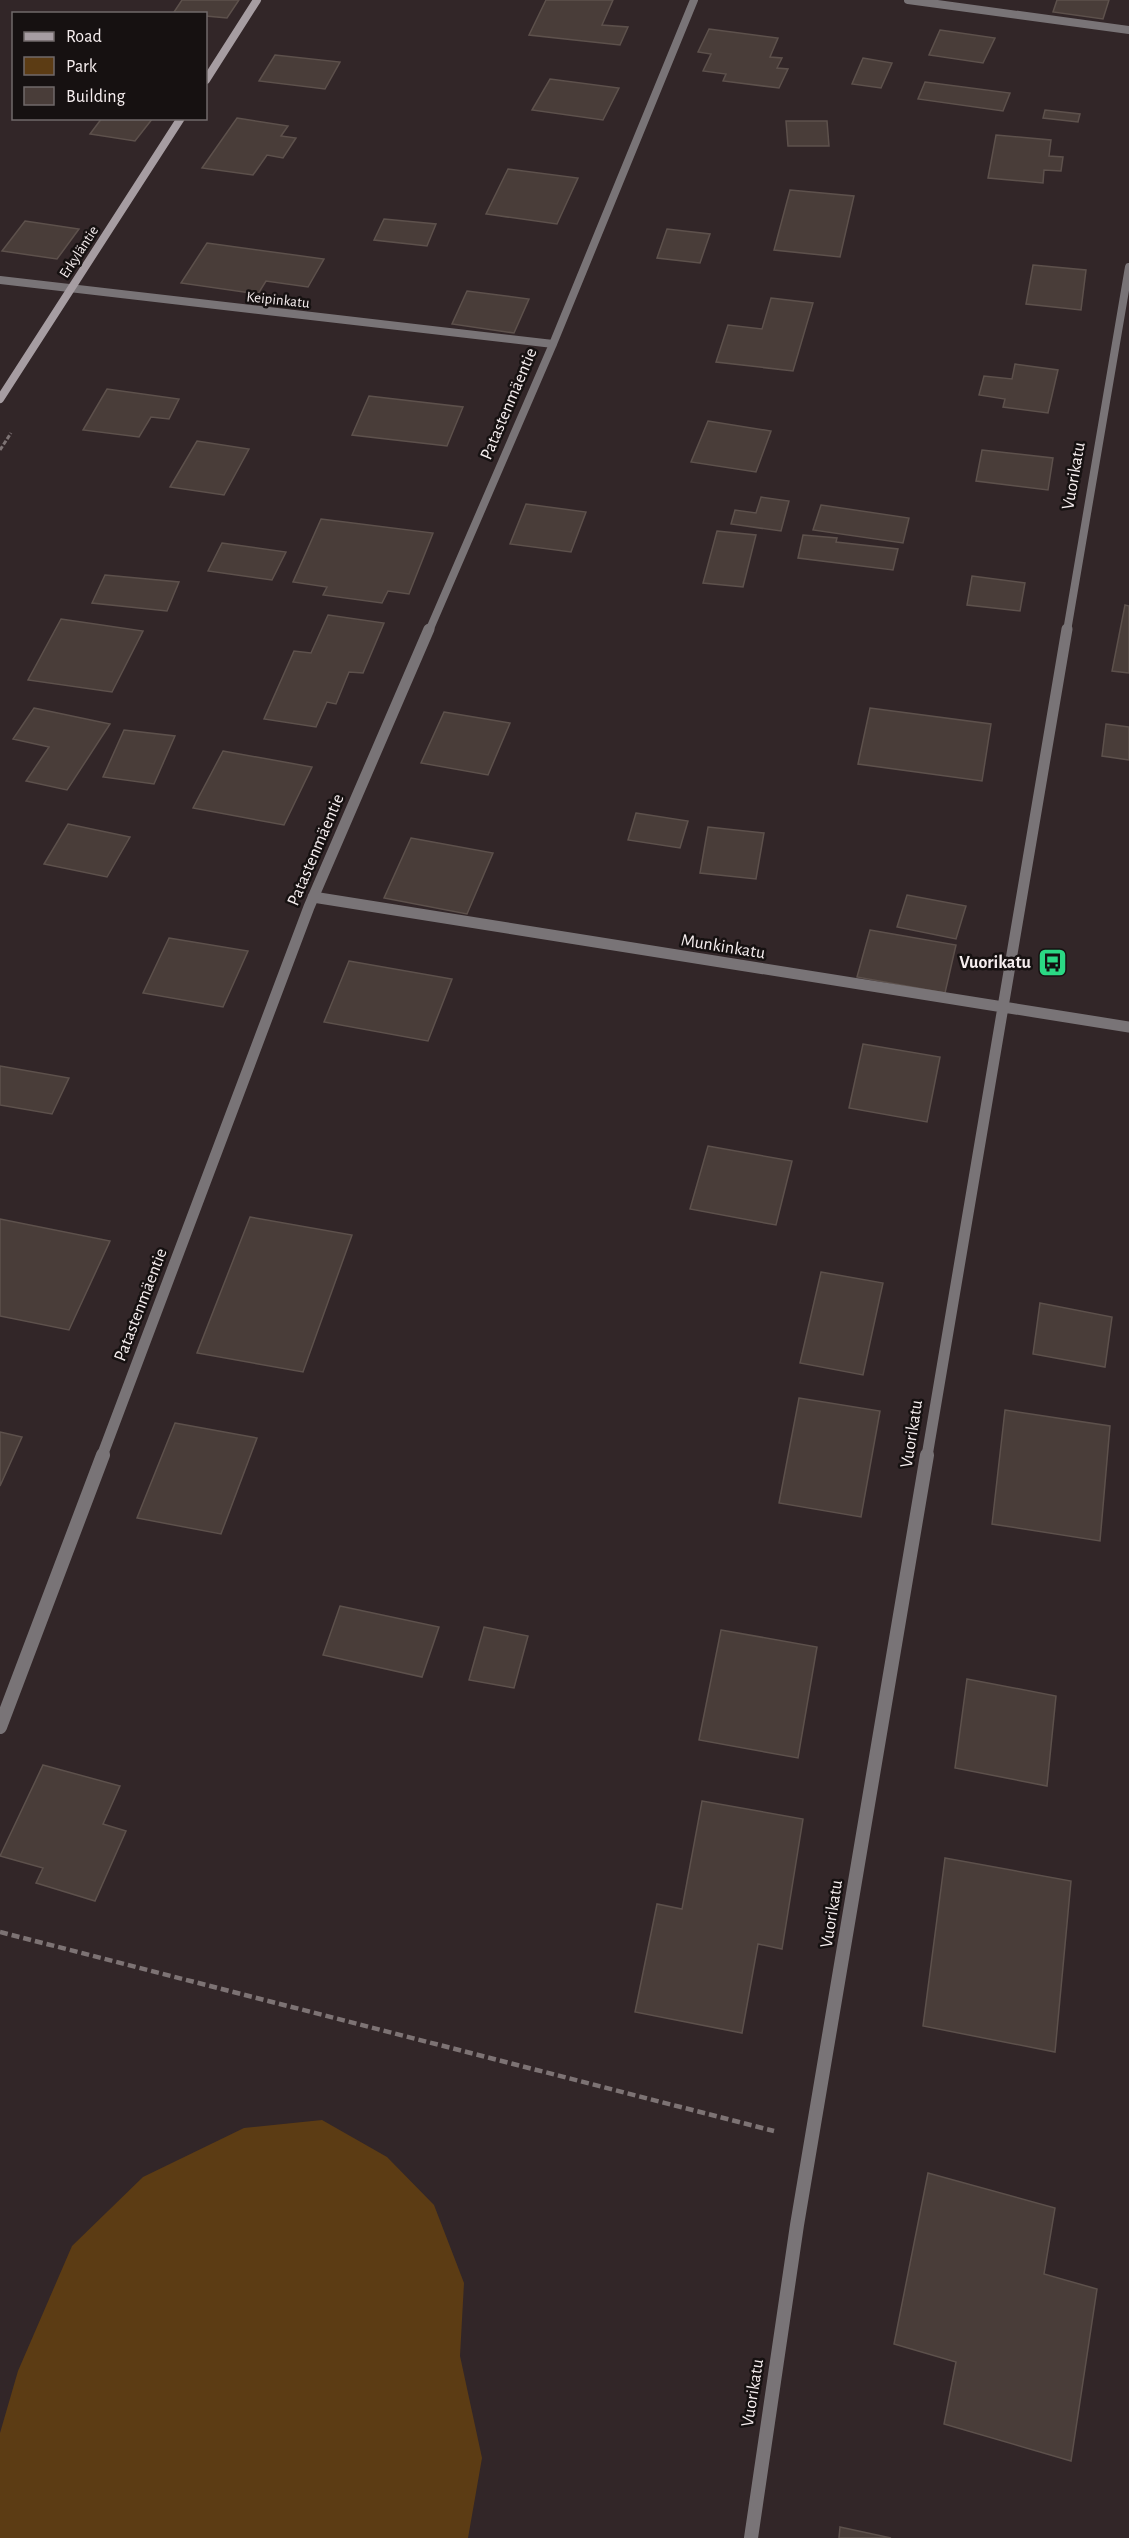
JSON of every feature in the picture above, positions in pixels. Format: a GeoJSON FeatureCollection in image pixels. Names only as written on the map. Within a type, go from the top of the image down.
{"type":"FeatureCollection","features":[{"type":"Feature","properties":{"kind":"street"},"geometry":{"type":"LineString","coordinates":[[207,78],[257,0]]}},
{"type":"Feature","properties":{"kind":"street","name":"Patastenmäentie"},"geometry":{"type":"LineString","coordinates":[[0,1726],[313,897],[553,344],[694,0]]}},
{"type":"Feature","properties":{"kind":"street"},"geometry":{"type":"LineString","coordinates":[[908,0],[1129,30]]}},
{"type":"Feature","properties":{"kind":"street","name":"Erkyläntie"},"geometry":{"type":"LineString","coordinates":[[0,399],[180,120]]}},
{"type":"Feature","properties":{"kind":"street","name":"Vuorikatu"},"geometry":{"type":"LineString","coordinates":[[751,2538],[764,2440],[812,2141],[1001,1008],[1129,267]]}},
{"type":"Feature","properties":{"kind":"street","name":"Keipinkatu"},"geometry":{"type":"LineString","coordinates":[[0,280],[553,344]]}},
{"type":"Feature","properties":{"kind":"street","name":"Munkinkatu"},"geometry":{"type":"LineString","coordinates":[[313,897],[1129,1027]]}},
{"type":"Feature","properties":{"kind":"path"},"geometry":{"type":"LineString","coordinates":[[0,1932],[812,2141]]}},
{"type":"Feature","properties":{"kind":"green space"},"geometry":{"type":"Polygon","coordinates":[[[322,2120],[387,2157],[434,2205],[464,2283],[460,2356],[482,2458],[468,2538],[0,2538],[0,2433],[18,2371],[72,2246],[143,2177],[244,2128],[322,2120]]]}},
{"type":"Feature","properties":{"kind":"building"},"geometry":{"type":"Polygon","coordinates":[[[182,0],[239,0],[227,18],[207,16],[207,12],[174,12],[182,0]]]}},
{"type":"Feature","properties":{"kind":"building"},"geometry":{"type":"Polygon","coordinates":[[[546,0],[613,0],[602,25],[628,27],[620,45],[529,35],[546,0]]]}},
{"type":"Feature","properties":{"kind":"building"},"geometry":{"type":"Polygon","coordinates":[[[1057,0],[1109,0],[1103,19],[1053,12],[1057,0]]]}},
{"type":"Feature","properties":{"kind":"building"},"geometry":{"type":"Polygon","coordinates":[[[709,29],[778,38],[770,57],[782,58],[777,68],[788,69],[779,88],[723,81],[726,74],[703,71],[711,54],[698,52],[709,29]]]}},
{"type":"Feature","properties":{"kind":"building"},"geometry":{"type":"Polygon","coordinates":[[[940,30],[995,38],[983,63],[929,55],[940,30]]]}},
{"type":"Feature","properties":{"kind":"building"},"geometry":{"type":"Polygon","coordinates":[[[275,55],[340,62],[325,89],[259,81],[275,55]]]}},
{"type":"Feature","properties":{"kind":"building"},"geometry":{"type":"Polygon","coordinates":[[[863,58],[892,63],[881,88],[852,84],[863,58]]]}},
{"type":"Feature","properties":{"kind":"building"},"geometry":{"type":"Polygon","coordinates":[[[550,79],[619,88],[603,120],[532,110],[550,79]]]}},
{"type":"Feature","properties":{"kind":"building"},"geometry":{"type":"Polygon","coordinates":[[[925,82],[1010,93],[1003,111],[918,99],[925,82]]]}},
{"type":"Feature","properties":{"kind":"building"},"geometry":{"type":"Polygon","coordinates":[[[1045,110],[1080,114],[1078,122],[1043,118],[1045,110]]]}},
{"type":"Feature","properties":{"kind":"building"},"geometry":{"type":"Polygon","coordinates":[[[237,118],[288,126],[281,136],[296,138],[283,158],[267,155],[253,175],[202,168],[237,118]]]}},
{"type":"Feature","properties":{"kind":"building"},"geometry":{"type":"Polygon","coordinates":[[[100,120],[151,120],[135,141],[90,134],[100,120]]]}},
{"type":"Feature","properties":{"kind":"building"},"geometry":{"type":"Polygon","coordinates":[[[786,121],[827,121],[829,146],[788,146],[786,121]]]}},
{"type":"Feature","properties":{"kind":"building"},"geometry":{"type":"Polygon","coordinates":[[[996,135],[1051,140],[1049,156],[1063,157],[1061,171],[1044,170],[1043,183],[988,178],[996,135]]]}},
{"type":"Feature","properties":{"kind":"building"},"geometry":{"type":"Polygon","coordinates":[[[508,169],[578,178],[557,224],[486,214],[508,169]]]}},
{"type":"Feature","properties":{"kind":"building"},"geometry":{"type":"Polygon","coordinates":[[[790,190],[854,196],[840,257],[774,250],[790,190]]]}},
{"type":"Feature","properties":{"kind":"building"},"geometry":{"type":"Polygon","coordinates":[[[384,219],[436,224],[427,246],[374,240],[384,219]]]}},
{"type":"Feature","properties":{"kind":"building"},"geometry":{"type":"Polygon","coordinates":[[[25,221],[79,229],[57,259],[2,251],[25,221]]]}},
{"type":"Feature","properties":{"kind":"building"},"geometry":{"type":"Polygon","coordinates":[[[667,229],[710,234],[700,263],[657,258],[667,229]]]}},
{"type":"Feature","properties":{"kind":"building"},"geometry":{"type":"Polygon","coordinates":[[[207,243],[324,259],[308,287],[266,281],[258,294],[181,283],[207,243]]]}},
{"type":"Feature","properties":{"kind":"building"},"geometry":{"type":"Polygon","coordinates":[[[1033,265],[1086,270],[1081,310],[1026,304],[1033,265]]]}},
{"type":"Feature","properties":{"kind":"building"},"geometry":{"type":"Polygon","coordinates":[[[467,291],[529,299],[514,333],[452,324],[467,291]]]}},
{"type":"Feature","properties":{"kind":"building"},"geometry":{"type":"Polygon","coordinates":[[[771,298],[813,303],[793,371],[716,362],[728,325],[762,329],[771,298]]]}},
{"type":"Feature","properties":{"kind":"building"},"geometry":{"type":"Polygon","coordinates":[[[1015,364],[1058,370],[1048,413],[1003,407],[1005,399],[979,395],[984,376],[1012,379],[1015,364]]]}},
{"type":"Feature","properties":{"kind":"building"},"geometry":{"type":"Polygon","coordinates":[[[107,389],[179,399],[169,419],[151,417],[139,437],[83,430],[107,389]]]}},
{"type":"Feature","properties":{"kind":"building"},"geometry":{"type":"Polygon","coordinates":[[[369,396],[463,407],[447,446],[352,435],[369,396]]]}},
{"type":"Feature","properties":{"kind":"building"},"geometry":{"type":"Polygon","coordinates":[[[708,421],[771,431],[756,472],[691,462],[708,421]]]}},
{"type":"Feature","properties":{"kind":"building"},"geometry":{"type":"Polygon","coordinates":[[[197,441],[249,449],[224,495],[170,487],[197,441]]]}},
{"type":"Feature","properties":{"kind":"building"},"geometry":{"type":"Polygon","coordinates":[[[982,450],[1053,458],[1048,490],[976,481],[982,450]]]}},
{"type":"Feature","properties":{"kind":"building"},"geometry":{"type":"Polygon","coordinates":[[[761,497],[789,501],[781,531],[731,524],[735,510],[756,513],[761,497]]]}},
{"type":"Feature","properties":{"kind":"building"},"geometry":{"type":"Polygon","coordinates":[[[526,504],[586,512],[571,552],[510,544],[526,504]]]}},
{"type":"Feature","properties":{"kind":"building"},"geometry":{"type":"Polygon","coordinates":[[[821,505],[909,518],[903,543],[813,530],[821,505]]]}},
{"type":"Feature","properties":{"kind":"building"},"geometry":{"type":"Polygon","coordinates":[[[321,519],[433,533],[409,594],[388,591],[382,603],[323,595],[327,587],[293,582],[321,519]]]}},
{"type":"Feature","properties":{"kind":"building"},"geometry":{"type":"Polygon","coordinates":[[[717,531],[756,535],[743,587],[703,583],[717,531]]]}},
{"type":"Feature","properties":{"kind":"building"},"geometry":{"type":"Polygon","coordinates":[[[803,535],[837,538],[836,542],[898,549],[893,570],[798,558],[803,535]]]}},
{"type":"Feature","properties":{"kind":"building"},"geometry":{"type":"Polygon","coordinates":[[[222,543],[286,552],[272,580],[208,571],[222,543]]]}},
{"type":"Feature","properties":{"kind":"building"},"geometry":{"type":"Polygon","coordinates":[[[105,575],[179,582],[167,611],[92,603],[105,575]]]}},
{"type":"Feature","properties":{"kind":"building"},"geometry":{"type":"Polygon","coordinates":[[[972,576],[1025,583],[1020,611],[967,605],[972,576]]]}},
{"type":"Feature","properties":{"kind":"building"},"geometry":{"type":"Polygon","coordinates":[[[1125,605],[1129,606],[1129,673],[1112,671],[1125,605]]]}},
{"type":"Feature","properties":{"kind":"building"},"geometry":{"type":"Polygon","coordinates":[[[328,615],[384,623],[363,673],[349,672],[336,704],[327,702],[316,727],[264,719],[294,651],[311,653],[328,615]]]}},
{"type":"Feature","properties":{"kind":"building"},"geometry":{"type":"Polygon","coordinates":[[[61,619],[143,631],[112,692],[28,680],[61,619]]]}},
{"type":"Feature","properties":{"kind":"building"},"geometry":{"type":"Polygon","coordinates":[[[34,708],[110,724],[67,790],[26,781],[49,747],[13,739],[34,708]]]}},
{"type":"Feature","properties":{"kind":"building"},"geometry":{"type":"Polygon","coordinates":[[[870,708],[991,724],[982,781],[858,764],[870,708]]]}},
{"type":"Feature","properties":{"kind":"building"},"geometry":{"type":"Polygon","coordinates":[[[444,712],[510,723],[488,775],[421,763],[444,712]]]}},
{"type":"Feature","properties":{"kind":"building"},"geometry":{"type":"Polygon","coordinates":[[[1106,724],[1129,727],[1129,760],[1102,756],[1106,724]]]}},
{"type":"Feature","properties":{"kind":"building"},"geometry":{"type":"Polygon","coordinates":[[[124,730],[175,736],[154,784],[103,777],[124,730]]]}},
{"type":"Feature","properties":{"kind":"building"},"geometry":{"type":"Polygon","coordinates":[[[223,751],[312,767],[284,825],[193,808],[223,751]]]}},
{"type":"Feature","properties":{"kind":"building"},"geometry":{"type":"Polygon","coordinates":[[[636,813],[688,821],[680,848],[628,840],[636,813]]]}},
{"type":"Feature","properties":{"kind":"building"},"geometry":{"type":"Polygon","coordinates":[[[68,824],[130,837],[107,877],[44,864],[68,824]]]}},
{"type":"Feature","properties":{"kind":"building"},"geometry":{"type":"Polygon","coordinates":[[[708,827],[764,833],[756,879],[700,873],[708,827]]]}},
{"type":"Feature","properties":{"kind":"building"},"geometry":{"type":"Polygon","coordinates":[[[411,838],[493,853],[467,914],[384,898],[411,838]]]}},
{"type":"Feature","properties":{"kind":"building"},"geometry":{"type":"Polygon","coordinates":[[[907,895],[966,906],[956,939],[897,927],[907,895]]]}},
{"type":"Feature","properties":{"kind":"building"},"geometry":{"type":"Polygon","coordinates":[[[870,930],[956,945],[945,993],[857,977],[870,930]]]}},
{"type":"Feature","properties":{"kind":"building"},"geometry":{"type":"Polygon","coordinates":[[[169,938],[248,951],[223,1007],[143,993],[169,938]]]}},
{"type":"Feature","properties":{"kind":"building"},"geometry":{"type":"Polygon","coordinates":[[[349,961],[452,979],[428,1041],[324,1022],[349,961]]]}},
{"type":"Feature","properties":{"kind":"building"},"geometry":{"type":"Polygon","coordinates":[[[863,1044],[940,1057],[927,1122],[849,1108],[863,1044]]]}},
{"type":"Feature","properties":{"kind":"building"},"geometry":{"type":"Polygon","coordinates":[[[0,1066],[69,1078],[52,1114],[0,1105],[0,1066]]]}},
{"type":"Feature","properties":{"kind":"building"},"geometry":{"type":"Polygon","coordinates":[[[708,1146],[792,1161],[776,1225],[690,1209],[708,1146]]]}},
{"type":"Feature","properties":{"kind":"building"},"geometry":{"type":"Polygon","coordinates":[[[250,1217],[352,1235],[303,1372],[197,1353],[250,1217]]]}},
{"type":"Feature","properties":{"kind":"building"},"geometry":{"type":"Polygon","coordinates":[[[0,1219],[110,1241],[69,1330],[0,1316],[0,1219]]]}},
{"type":"Feature","properties":{"kind":"building"},"geometry":{"type":"Polygon","coordinates":[[[821,1272],[883,1283],[863,1375],[800,1363],[821,1272]]]}},
{"type":"Feature","properties":{"kind":"building"},"geometry":{"type":"Polygon","coordinates":[[[1040,1303],[1112,1317],[1105,1367],[1033,1354],[1040,1303]]]}},
{"type":"Feature","properties":{"kind":"building"},"geometry":{"type":"Polygon","coordinates":[[[799,1398],[880,1411],[861,1517],[779,1503],[799,1398]]]}},
{"type":"Feature","properties":{"kind":"building"},"geometry":{"type":"Polygon","coordinates":[[[1005,1410],[1110,1426],[1100,1541],[992,1524],[1005,1410]]]}},
{"type":"Feature","properties":{"kind":"building"},"geometry":{"type":"Polygon","coordinates":[[[175,1423],[257,1438],[221,1534],[137,1518],[175,1423]]]}},
{"type":"Feature","properties":{"kind":"building"},"geometry":{"type":"Polygon","coordinates":[[[0,1432],[22,1437],[0,1486],[0,1432]]]}},
{"type":"Feature","properties":{"kind":"building"},"geometry":{"type":"Polygon","coordinates":[[[340,1606],[439,1627],[422,1677],[323,1655],[340,1606]]]}},
{"type":"Feature","properties":{"kind":"building"},"geometry":{"type":"Polygon","coordinates":[[[484,1627],[528,1636],[514,1688],[469,1680],[484,1627]]]}},
{"type":"Feature","properties":{"kind":"building"},"geometry":{"type":"Polygon","coordinates":[[[721,1630],[817,1647],[798,1758],[699,1740],[721,1630]]]}},
{"type":"Feature","properties":{"kind":"building"},"geometry":{"type":"Polygon","coordinates":[[[967,1679],[1056,1696],[1047,1786],[955,1768],[967,1679]]]}},
{"type":"Feature","properties":{"kind":"building"},"geometry":{"type":"Polygon","coordinates":[[[43,1765],[120,1786],[103,1824],[126,1831],[95,1901],[36,1883],[43,1868],[0,1856],[43,1765]]]}},
{"type":"Feature","properties":{"kind":"building"},"geometry":{"type":"Polygon","coordinates":[[[702,1801],[803,1819],[782,1949],[758,1944],[742,2033],[635,2012],[657,1904],[682,1909],[702,1801]]]}},
{"type":"Feature","properties":{"kind":"building"},"geometry":{"type":"Polygon","coordinates":[[[945,1858],[1071,1881],[1055,2052],[923,2026],[945,1858]]]}},
{"type":"Feature","properties":{"kind":"building"},"geometry":{"type":"Polygon","coordinates":[[[928,2173],[1055,2208],[1044,2274],[1097,2289],[1071,2461],[944,2424],[956,2362],[894,2344],[928,2173]]]}},
{"type":"Feature","properties":{"kind":"building"},"geometry":{"type":"Polygon","coordinates":[[[840,2527],[891,2538],[839,2538],[840,2527]]]}},
{"type":"Feature","properties":{"kind":"place","name":"Vuorikatu"},"geometry":{"type":"Point","coordinates":[1052,963]}}]}
